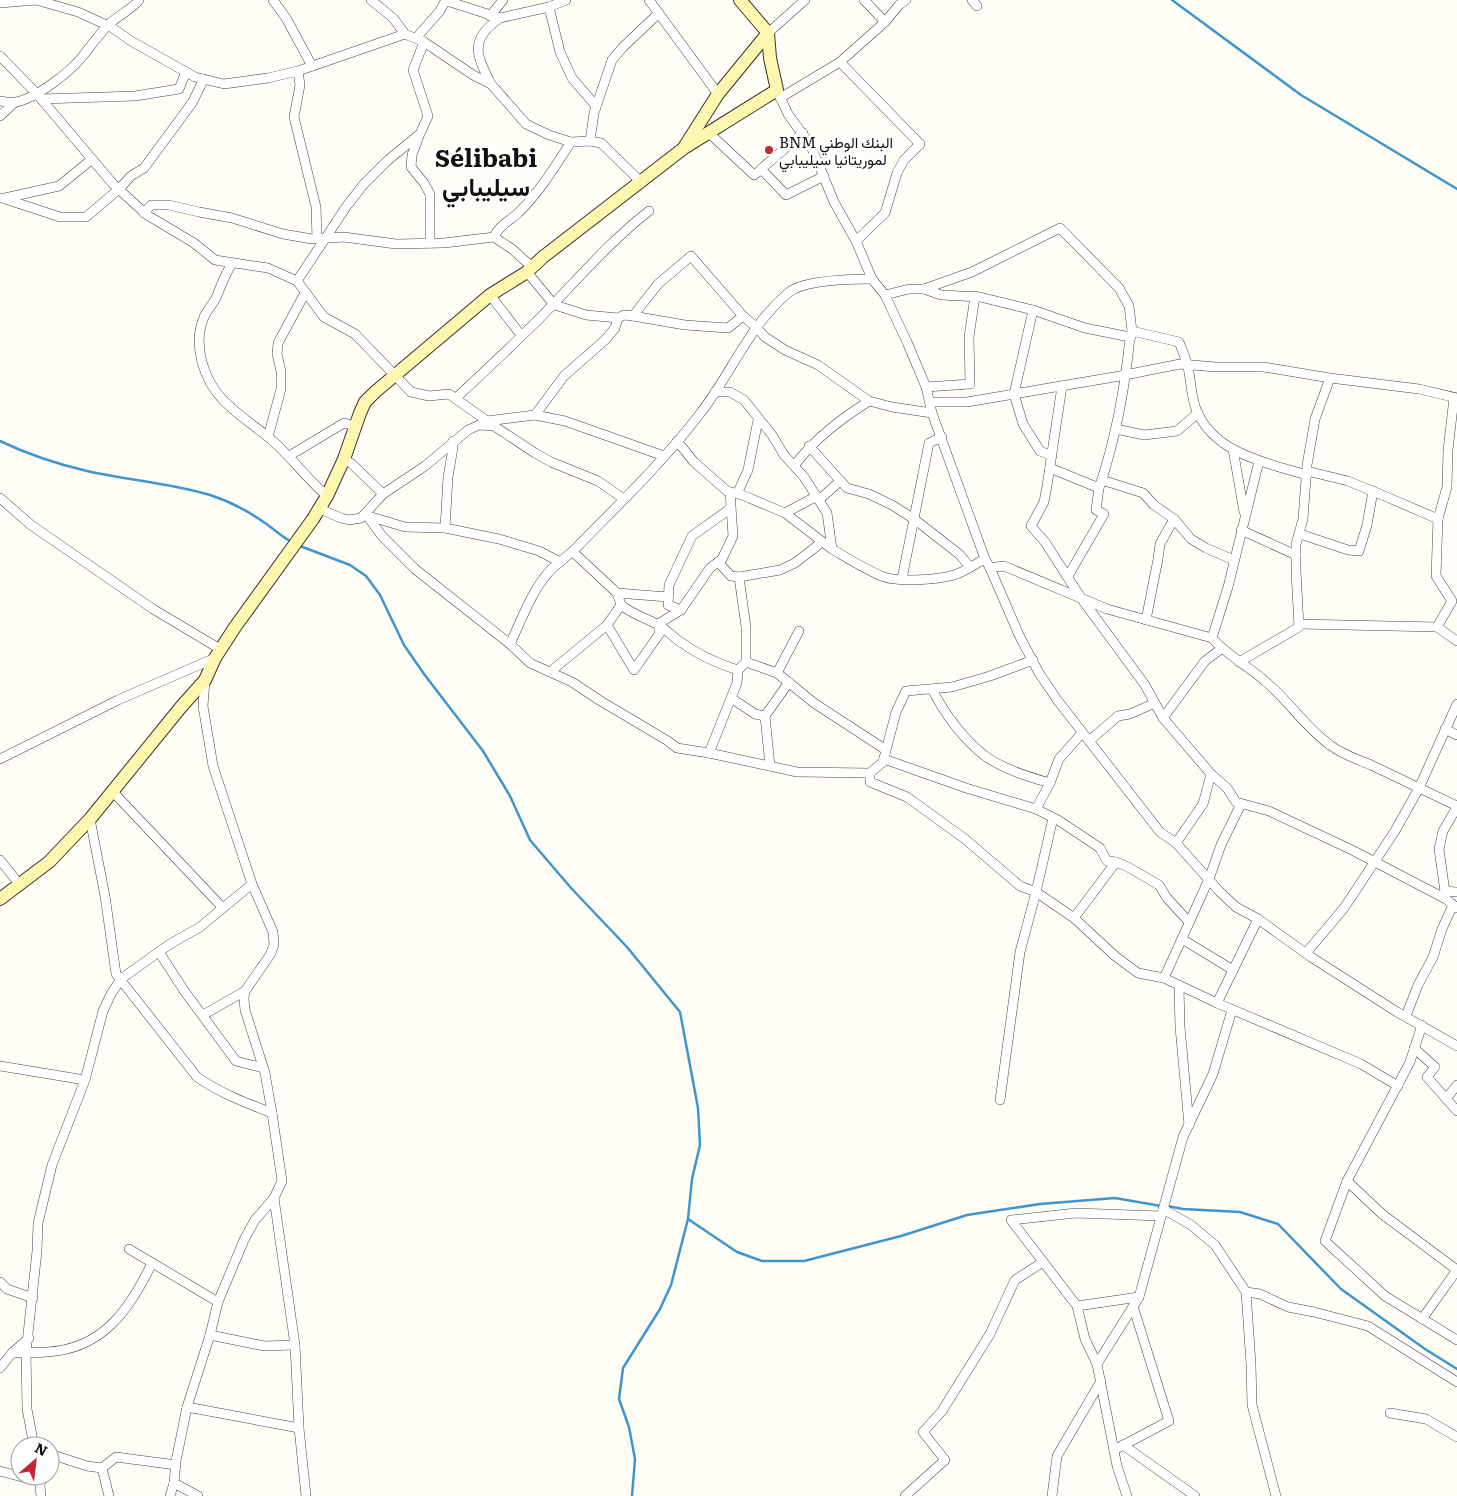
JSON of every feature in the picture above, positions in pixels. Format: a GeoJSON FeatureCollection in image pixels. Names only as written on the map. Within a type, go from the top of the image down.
{"type":"FeatureCollection","features":[{"type":"Feature","properties":{"kind":"street"},"geometry":{"type":"LineString","coordinates":[[0,3],[36,0],[63,6],[108,25],[131,41],[186,72],[224,84],[268,78],[298,71],[405,34]]}},
{"type":"Feature","properties":{"kind":"street"},"geometry":{"type":"LineString","coordinates":[[39,97],[80,59],[108,25],[126,10],[137,4],[139,0]]}},
{"type":"Feature","properties":{"kind":"street"},"geometry":{"type":"LineString","coordinates":[[273,0],[286,18],[312,66]]}},
{"type":"Feature","properties":{"kind":"street"},"geometry":{"type":"LineString","coordinates":[[371,0],[393,18],[405,34],[420,40],[473,75],[491,84]]}},
{"type":"Feature","properties":{"kind":"street"},"geometry":{"type":"LineString","coordinates":[[490,16],[503,0]]}},
{"type":"Feature","properties":{"kind":"street"},"geometry":{"type":"LineString","coordinates":[[430,243],[430,194],[411,167],[412,155],[428,116],[413,70],[420,40],[447,1],[500,18],[549,7],[566,0]]}},
{"type":"Feature","properties":{"kind":"street"},"geometry":{"type":"LineString","coordinates":[[649,0],[718,94]]}},
{"type":"Feature","properties":{"kind":"street"},"geometry":{"type":"LineString","coordinates":[[740,0],[768,33],[770,58],[778,94],[788,114],[811,146],[834,202],[856,241],[872,279],[885,295],[926,387],[932,413],[985,559],[1019,636],[1053,694],[1160,832],[1176,842],[1236,907],[1258,919],[1306,953],[1406,1016],[1457,1046]]}},
{"type":"Feature","properties":{"kind":"street"},"geometry":{"type":"LineString","coordinates":[[684,148],[718,94],[768,33],[805,0]]}},
{"type":"Feature","properties":{"kind":"street"},"geometry":{"type":"LineString","coordinates":[[864,0],[884,22]]}},
{"type":"Feature","properties":{"kind":"street"},"geometry":{"type":"LineString","coordinates":[[0,899],[49,862],[90,819],[205,680],[218,654],[320,509],[344,459],[365,402],[490,295],[529,269],[684,148],[778,94],[840,62],[906,0]]}},
{"type":"Feature","properties":{"kind":"street"},"geometry":{"type":"LineString","coordinates":[[549,7],[560,52],[572,78],[596,106]]}},
{"type":"Feature","properties":{"kind":"street"},"geometry":{"type":"LineString","coordinates":[[590,141],[590,131],[596,106],[612,60],[622,47],[659,13]]}},
{"type":"Feature","properties":{"kind":"street"},"geometry":{"type":"LineString","coordinates":[[500,18],[488,28],[482,37],[477,51],[491,84],[526,124],[549,135],[571,142],[590,141],[601,143],[640,181]]}},
{"type":"Feature","properties":{"kind":"street"},"geometry":{"type":"LineString","coordinates":[[0,56],[39,97],[92,160],[144,213],[194,243],[215,260],[268,268],[297,281],[324,317],[356,334],[396,374],[411,392],[429,396],[449,394],[474,414],[487,421],[496,423],[535,453],[598,481],[624,499]]}},
{"type":"Feature","properties":{"kind":"street"},"geometry":{"type":"LineString","coordinates":[[840,62],[920,144],[904,160],[897,173],[885,213],[856,241]]}},
{"type":"Feature","properties":{"kind":"street"},"geometry":{"type":"LineString","coordinates":[[298,71],[300,85],[294,117],[316,207],[321,239]]}},
{"type":"Feature","properties":{"kind":"street"},"geometry":{"type":"LineString","coordinates":[[179,89],[186,72]]}},
{"type":"Feature","properties":{"kind":"street"},"geometry":{"type":"LineString","coordinates":[[1,198],[60,217],[86,217],[119,189],[131,176],[144,168],[192,102],[204,79]]}},
{"type":"Feature","properties":{"kind":"street"},"geometry":{"type":"LineString","coordinates":[[0,101],[14,103],[39,97],[135,96],[179,89]]}},
{"type":"Feature","properties":{"kind":"street"},"geometry":{"type":"LineString","coordinates":[[179,89],[192,102]]}},
{"type":"Feature","properties":{"kind":"street"},"geometry":{"type":"LineString","coordinates":[[0,116],[14,103]]}},
{"type":"Feature","properties":{"kind":"street"},"geometry":{"type":"LineString","coordinates":[[709,133],[754,176],[803,134]]}},
{"type":"Feature","properties":{"kind":"street"},"geometry":{"type":"LineString","coordinates":[[297,281],[321,239],[363,185],[388,160],[420,134]]}},
{"type":"Feature","properties":{"kind":"street"},"geometry":{"type":"LineString","coordinates":[[494,237],[496,232],[520,212],[556,166],[571,142]]}},
{"type":"Feature","properties":{"kind":"street"},"geometry":{"type":"LineString","coordinates":[[1,198],[59,186],[92,160]]}},
{"type":"Feature","properties":{"kind":"street"},"geometry":{"type":"LineString","coordinates":[[762,170],[786,195],[824,176]]}},
{"type":"Feature","properties":{"kind":"street"},"geometry":{"type":"LineString","coordinates":[[144,213],[151,205],[169,205],[232,218],[283,234],[321,239],[344,237],[396,244],[494,237],[512,249],[529,269],[552,304],[586,315],[618,318],[624,315],[685,325],[728,328],[743,316]]}},
{"type":"Feature","properties":{"kind":"street"},"geometry":{"type":"LineString","coordinates":[[456,398],[623,232],[649,211]]}},
{"type":"Feature","properties":{"kind":"street"},"geometry":{"type":"LineString","coordinates":[[924,289],[972,272],[1060,228],[1119,288],[1129,306],[1131,334],[1127,374],[1112,450],[1101,484],[1096,510],[1104,514],[1068,576]]}},
{"type":"Feature","properties":{"kind":"street"},"geometry":{"type":"LineString","coordinates":[[633,316],[658,284],[691,256],[743,316],[765,337],[785,350],[818,365],[869,400],[892,407],[932,413]]}},
{"type":"Feature","properties":{"kind":"street"},"geometry":{"type":"LineString","coordinates":[[232,263],[222,279],[215,299],[204,317],[200,331],[201,357],[208,379],[223,400],[289,456],[310,482],[327,496]]}},
{"type":"Feature","properties":{"kind":"street"},"geometry":{"type":"LineString","coordinates":[[510,644],[547,574],[572,552],[624,499],[700,415],[756,327],[789,292],[814,283],[844,279],[872,279]]}},
{"type":"Feature","properties":{"kind":"street"},"geometry":{"type":"LineString","coordinates":[[885,295],[909,289],[924,289],[941,295],[975,296],[1033,310],[1085,328],[1179,342],[1188,364],[1195,406],[1198,413],[1216,437],[1237,453],[1259,461],[1348,482],[1438,519]]}},
{"type":"Feature","properties":{"kind":"street"},"geometry":{"type":"LineString","coordinates":[[268,437],[281,389],[281,371],[277,354],[278,343],[305,293]]}},
{"type":"Feature","properties":{"kind":"street"},"geometry":{"type":"LineString","coordinates":[[490,295],[521,335]]}},
{"type":"Feature","properties":{"kind":"street"},"geometry":{"type":"LineString","coordinates":[[926,387],[970,384],[969,337],[975,296]]}},
{"type":"Feature","properties":{"kind":"street"},"geometry":{"type":"LineString","coordinates":[[1033,310],[1014,394],[1022,424],[1040,451],[1052,456]]}},
{"type":"Feature","properties":{"kind":"street"},"geometry":{"type":"LineString","coordinates":[[535,415],[564,376],[605,340],[615,328],[618,318]]}},
{"type":"Feature","properties":{"kind":"street"},"geometry":{"type":"LineString","coordinates":[[930,402],[967,402],[1171,365],[1188,364],[1216,367],[1264,367],[1330,378],[1419,389],[1456,398],[1448,450],[1447,487],[1438,519],[1436,576],[1454,603],[1437,627]]}},
{"type":"Feature","properties":{"kind":"street"},"geometry":{"type":"LineString","coordinates":[[1239,662],[1299,627],[1296,544],[1303,519],[1307,473],[1315,419],[1330,378]]}},
{"type":"Feature","properties":{"kind":"street"},"geometry":{"type":"LineString","coordinates":[[1062,386],[1044,502],[1031,526],[1045,542],[1081,598],[1145,685],[1163,718],[1211,774],[1227,788],[1236,802],[1269,811],[1451,900]]}},
{"type":"Feature","properties":{"kind":"street"},"geometry":{"type":"LineString","coordinates":[[715,392],[730,392],[744,400],[758,420],[772,435],[784,455],[804,476],[827,513],[832,549]]}},
{"type":"Feature","properties":{"kind":"street"},"geometry":{"type":"LineString","coordinates":[[794,466],[809,446],[848,414],[869,400]]}},
{"type":"Feature","properties":{"kind":"street"},"geometry":{"type":"LineString","coordinates":[[1116,429],[1144,434],[1177,431],[1198,413]]}},
{"type":"Feature","properties":{"kind":"street"},"geometry":{"type":"LineString","coordinates":[[468,430],[474,414]]}},
{"type":"Feature","properties":{"kind":"street"},"geometry":{"type":"LineString","coordinates":[[320,509],[341,518],[356,520],[367,515],[383,494],[425,466],[468,430],[479,425],[535,415],[565,421],[664,456]]}},
{"type":"Feature","properties":{"kind":"street"},"geometry":{"type":"LineString","coordinates":[[658,624],[682,610],[710,568],[722,559],[733,536],[731,508],[734,493],[748,470],[758,420]]}},
{"type":"Feature","properties":{"kind":"street"},"geometry":{"type":"LineString","coordinates":[[289,456],[344,422],[355,426]]}},
{"type":"Feature","properties":{"kind":"street"},"geometry":{"type":"LineString","coordinates":[[902,579],[924,460],[929,443],[942,437]]}},
{"type":"Feature","properties":{"kind":"street"},"geometry":{"type":"LineString","coordinates":[[445,528],[448,476],[453,441]]}},
{"type":"Feature","properties":{"kind":"street"},"geometry":{"type":"LineString","coordinates":[[677,441],[694,462],[727,491],[785,513],[832,549],[886,578],[934,578],[954,575],[985,559]]}},
{"type":"Feature","properties":{"kind":"street"},"geometry":{"type":"LineString","coordinates":[[809,446],[847,488],[869,494],[914,519],[959,554],[970,567]]}},
{"type":"Feature","properties":{"kind":"street"},"geometry":{"type":"LineString","coordinates":[[1232,449],[1245,515]]}},
{"type":"Feature","properties":{"kind":"street"},"geometry":{"type":"LineString","coordinates":[[344,459],[352,464],[383,494]]}},
{"type":"Feature","properties":{"kind":"street"},"geometry":{"type":"LineString","coordinates":[[1212,638],[1259,461]]}},
{"type":"Feature","properties":{"kind":"street"},"geometry":{"type":"LineString","coordinates":[[1050,468],[1101,484],[1143,493],[1154,505],[1174,519],[1191,538],[1206,548],[1234,560]]}},
{"type":"Feature","properties":{"kind":"street"},"geometry":{"type":"LineString","coordinates":[[785,513],[818,498],[840,480]]}},
{"type":"Feature","properties":{"kind":"street"},"geometry":{"type":"LineString","coordinates":[[1300,534],[1348,550],[1359,551],[1367,525],[1373,491]]}},
{"type":"Feature","properties":{"kind":"street"},"geometry":{"type":"LineString","coordinates":[[0,498],[31,524],[218,654]]}},
{"type":"Feature","properties":{"kind":"street"},"geometry":{"type":"LineString","coordinates":[[682,610],[668,605],[669,586],[692,536],[731,508]]}},
{"type":"Feature","properties":{"kind":"street"},"geometry":{"type":"LineString","coordinates":[[367,515],[405,527],[445,528],[499,539],[539,551],[560,562]]}},
{"type":"Feature","properties":{"kind":"street"},"geometry":{"type":"LineString","coordinates":[[367,515],[382,536],[415,569],[510,644],[530,663],[572,682],[668,740],[677,748],[710,753],[797,772],[870,773],[883,762],[896,712],[906,691],[952,687],[990,676],[1033,660]]}},
{"type":"Feature","properties":{"kind":"street"},"geometry":{"type":"LineString","coordinates":[[1146,620],[1160,544],[1174,519]]}},
{"type":"Feature","properties":{"kind":"street"},"geometry":{"type":"LineString","coordinates":[[1241,530],[1296,555]]}},
{"type":"Feature","properties":{"kind":"street"},"geometry":{"type":"LineString","coordinates":[[718,562],[731,576],[739,577],[780,570],[795,563],[822,542]]}},
{"type":"Feature","properties":{"kind":"street"},"geometry":{"type":"LineString","coordinates":[[572,552],[617,593],[621,605],[632,614],[658,624],[680,642],[703,656],[738,670]]}},
{"type":"Feature","properties":{"kind":"street"},"geometry":{"type":"LineString","coordinates":[[990,568],[1004,566],[1107,609],[1212,638],[1222,649],[1266,682],[1293,708],[1300,719],[1328,744],[1342,753],[1457,807],[1443,831],[1439,850],[1451,900]]}},
{"type":"Feature","properties":{"kind":"street"},"geometry":{"type":"LineString","coordinates":[[710,753],[737,683],[738,670],[746,662],[746,627],[739,577]]}},
{"type":"Feature","properties":{"kind":"street"},"geometry":{"type":"LineString","coordinates":[[617,593],[668,597]]}},
{"type":"Feature","properties":{"kind":"street"},"geometry":{"type":"LineString","coordinates":[[550,672],[607,625],[621,605]]}},
{"type":"Feature","properties":{"kind":"street"},"geometry":{"type":"LineString","coordinates":[[607,625],[634,670],[660,633],[658,624]]}},
{"type":"Feature","properties":{"kind":"street"},"geometry":{"type":"LineString","coordinates":[[1299,624],[1437,627],[1457,641]]}},
{"type":"Feature","properties":{"kind":"street"},"geometry":{"type":"LineString","coordinates":[[776,673],[799,632]]}},
{"type":"Feature","properties":{"kind":"street"},"geometry":{"type":"LineString","coordinates":[[1163,718],[1205,661],[1222,649]]}},
{"type":"Feature","properties":{"kind":"street"},"geometry":{"type":"LineString","coordinates":[[0,759],[118,700],[218,654]]}},
{"type":"Feature","properties":{"kind":"street"},"geometry":{"type":"LineString","coordinates":[[746,662],[776,673],[885,754],[966,788],[1036,809],[1053,818],[1100,848],[1107,861],[1116,862],[1150,878],[1159,885],[1167,898],[1189,922]]}},
{"type":"Feature","properties":{"kind":"street"},"geometry":{"type":"LineString","coordinates":[[203,1015],[245,991],[264,965],[274,945],[273,932],[252,884],[213,766],[203,706],[205,680]]}},
{"type":"Feature","properties":{"kind":"street"},"geometry":{"type":"LineString","coordinates":[[770,766],[765,716],[788,682]]}},
{"type":"Feature","properties":{"kind":"street"},"geometry":{"type":"LineString","coordinates":[[932,689],[939,703],[959,731],[985,756],[1027,777],[1050,783]]}},
{"type":"Feature","properties":{"kind":"street"},"geometry":{"type":"LineString","coordinates":[[731,698],[755,714],[765,716]]}},
{"type":"Feature","properties":{"kind":"street"},"geometry":{"type":"LineString","coordinates":[[1089,741],[1118,716],[1130,714],[1156,703]]}},
{"type":"Feature","properties":{"kind":"street"},"geometry":{"type":"LineString","coordinates":[[1306,953],[1344,908],[1395,831],[1419,788],[1457,704]]}},
{"type":"Feature","properties":{"kind":"street"},"geometry":{"type":"LineString","coordinates":[[1445,729],[1457,735]]}},
{"type":"Feature","properties":{"kind":"street"},"geometry":{"type":"LineString","coordinates":[[1036,809],[1050,783],[1059,759],[1082,733]]}},
{"type":"Feature","properties":{"kind":"street"},"geometry":{"type":"LineString","coordinates":[[870,773],[870,782],[906,797],[965,840],[1020,886],[1036,892],[1074,918],[1115,956],[1138,973],[1164,978],[1232,1010],[1361,1064],[1398,1086]]}},
{"type":"Feature","properties":{"kind":"street"},"geometry":{"type":"LineString","coordinates":[[1176,842],[1203,804],[1211,774]]}},
{"type":"Feature","properties":{"kind":"street"},"geometry":{"type":"LineString","coordinates":[[113,792],[222,907]]}},
{"type":"Feature","properties":{"kind":"street"},"geometry":{"type":"LineString","coordinates":[[1164,978],[1209,879],[1221,845],[1241,804]]}},
{"type":"Feature","properties":{"kind":"street"},"geometry":{"type":"LineString","coordinates":[[1000,1100],[1020,952],[1053,818]]}},
{"type":"Feature","properties":{"kind":"street"},"geometry":{"type":"LineString","coordinates":[[90,819],[105,896],[116,974],[197,1077],[208,1085],[235,1098],[272,1113]]}},
{"type":"Feature","properties":{"kind":"street"},"geometry":{"type":"LineString","coordinates":[[0,860],[20,885]]}},
{"type":"Feature","properties":{"kind":"street"},"geometry":{"type":"LineString","coordinates":[[1074,918],[1116,862]]}},
{"type":"Feature","properties":{"kind":"street"},"geometry":{"type":"LineString","coordinates":[[32,1436],[27,1409],[26,1352],[29,1338],[38,1222],[52,1165],[85,1080],[103,1011],[111,994],[121,980],[159,952],[200,927],[252,884]]}},
{"type":"Feature","properties":{"kind":"street"},"geometry":{"type":"LineString","coordinates":[[1406,1016],[1418,986],[1433,957],[1451,900],[1457,892]]}},
{"type":"Feature","properties":{"kind":"street"},"geometry":{"type":"LineString","coordinates":[[1217,1003],[1258,919]]}},
{"type":"Feature","properties":{"kind":"street"},"geometry":{"type":"LineString","coordinates":[[1182,939],[1233,970]]}},
{"type":"Feature","properties":{"kind":"street"},"geometry":{"type":"LineString","coordinates":[[159,952],[185,992],[236,1061],[263,1068]]}},
{"type":"Feature","properties":{"kind":"street"},"geometry":{"type":"LineString","coordinates":[[1180,986],[1180,1027],[1189,1125]]}},
{"type":"Feature","properties":{"kind":"street"},"geometry":{"type":"LineString","coordinates":[[170,1496],[187,1407],[210,1335],[218,1302],[254,1220],[274,1198],[282,1182],[263,1068],[245,1010],[245,991]]}},
{"type":"Feature","properties":{"kind":"street"},"geometry":{"type":"LineString","coordinates":[[1098,1364],[1139,1298],[1183,1137],[1213,1074],[1232,1010]]}},
{"type":"Feature","properties":{"kind":"street"},"geometry":{"type":"LineString","coordinates":[[1422,1025],[1410,1062],[1347,1181],[1325,1241],[1385,1296],[1457,1340]]}},
{"type":"Feature","properties":{"kind":"street"},"geometry":{"type":"LineString","coordinates":[[1414,1048],[1435,1067],[1427,1077],[1457,1111]]}},
{"type":"Feature","properties":{"kind":"street"},"geometry":{"type":"LineString","coordinates":[[0,1066],[85,1080]]}},
{"type":"Feature","properties":{"kind":"street"},"geometry":{"type":"LineString","coordinates":[[1446,1099],[1457,1085]]}},
{"type":"Feature","properties":{"kind":"street"},"geometry":{"type":"LineString","coordinates":[[1347,1181],[1382,1214],[1457,1270],[1422,1319]]}},
{"type":"Feature","properties":{"kind":"street"},"geometry":{"type":"LineString","coordinates":[[274,1198],[294,1345],[299,1428],[306,1496]]}},
{"type":"Feature","properties":{"kind":"street"},"geometry":{"type":"LineString","coordinates":[[1128,1496],[1117,1466],[1098,1364],[1085,1339],[1077,1306],[1011,1220],[1076,1213],[1162,1212],[1191,1225],[1215,1245],[1246,1292],[1252,1405],[1276,1496]]}},
{"type":"Feature","properties":{"kind":"street"},"geometry":{"type":"LineString","coordinates":[[129,1249],[218,1302]]}},
{"type":"Feature","properties":{"kind":"street"},"geometry":{"type":"LineString","coordinates":[[905,1496],[945,1460],[922,1432],[942,1411],[990,1334],[1015,1280],[1043,1262]]}},
{"type":"Feature","properties":{"kind":"street"},"geometry":{"type":"LineString","coordinates":[[12,1353],[46,1353],[73,1348],[103,1333],[117,1320],[139,1290],[152,1263]]}},
{"type":"Feature","properties":{"kind":"street"},"geometry":{"type":"LineString","coordinates":[[0,1282],[7,1289],[32,1298]]}},
{"type":"Feature","properties":{"kind":"street"},"geometry":{"type":"LineString","coordinates":[[1246,1292],[1260,1294],[1288,1307],[1368,1326],[1457,1382]]}},
{"type":"Feature","properties":{"kind":"street"},"geometry":{"type":"LineString","coordinates":[[1077,1306],[1139,1298]]}},
{"type":"Feature","properties":{"kind":"street"},"geometry":{"type":"LineString","coordinates":[[1114,1450],[1169,1421],[1134,1306]]}},
{"type":"Feature","properties":{"kind":"street"},"geometry":{"type":"LineString","coordinates":[[210,1335],[264,1346],[294,1345]]}},
{"type":"Feature","properties":{"kind":"street"},"geometry":{"type":"LineString","coordinates":[[0,1368],[12,1353],[29,1338]]}},
{"type":"Feature","properties":{"kind":"street"},"geometry":{"type":"LineString","coordinates":[[1052,1496],[1057,1456],[1101,1381]]}},
{"type":"Feature","properties":{"kind":"street"},"geometry":{"type":"LineString","coordinates":[[187,1407],[299,1428]]}},
{"type":"Feature","properties":{"kind":"street"},"geometry":{"type":"LineString","coordinates":[[1390,1413],[1426,1419],[1457,1437]]}},
{"type":"Feature","properties":{"kind":"street"},"geometry":{"type":"LineString","coordinates":[[1123,1445],[1195,1496]]}},
{"type":"Feature","properties":{"kind":"street"},"geometry":{"type":"LineString","coordinates":[[60,1457],[87,1466],[102,1468],[116,1457],[176,1465]]}},
{"type":"Feature","properties":{"kind":"street"},"geometry":{"type":"LineString","coordinates":[[102,1468],[109,1496]]}},
{"type":"Feature","properties":{"kind":"street"},"geometry":{"type":"LineString","coordinates":[[174,1483],[198,1496]]}},
{"type":"Feature","properties":{"kind":"waterway"},"geometry":{"type":"LineString","coordinates":[[1172,0],[1301,95],[1457,189]]}},
{"type":"Feature","properties":{"kind":"waterway"},"geometry":{"type":"LineString","coordinates":[[0,441],[53,462],[76,468],[180,487],[217,497],[252,514],[292,542]]}},
{"type":"Feature","properties":{"kind":"waterway"},"geometry":{"type":"LineString","coordinates":[[300,546],[350,565],[366,576],[380,595],[404,645],[483,751],[510,796],[530,840],[571,888],[627,947],[680,1012],[698,1108],[700,1145],[692,1179],[688,1219],[671,1285],[660,1309],[623,1368],[619,1399],[629,1427],[635,1459],[632,1496]]}},
{"type":"Feature","properties":{"kind":"waterway"},"geometry":{"type":"LineString","coordinates":[[688,1219],[737,1252],[762,1261],[804,1261],[901,1236],[967,1215],[1040,1204],[1115,1198],[1161,1206]]}},
{"type":"Feature","properties":{"kind":"waterway"},"geometry":{"type":"LineString","coordinates":[[1167,1206],[1183,1209],[1240,1212],[1278,1224],[1341,1289],[1425,1349],[1457,1369]]}},
{"type":"Feature","properties":{"kind":"place","name":"BNM البنك الوطني لموريتانيا سيليبابي"},"geometry":{"type":"Point","coordinates":[769,150]}},
{"type":"Feature","properties":{"kind":"district","name":"Sélibabi سيليبابي"},"geometry":{"type":"Point","coordinates":[486,170]}}]}
